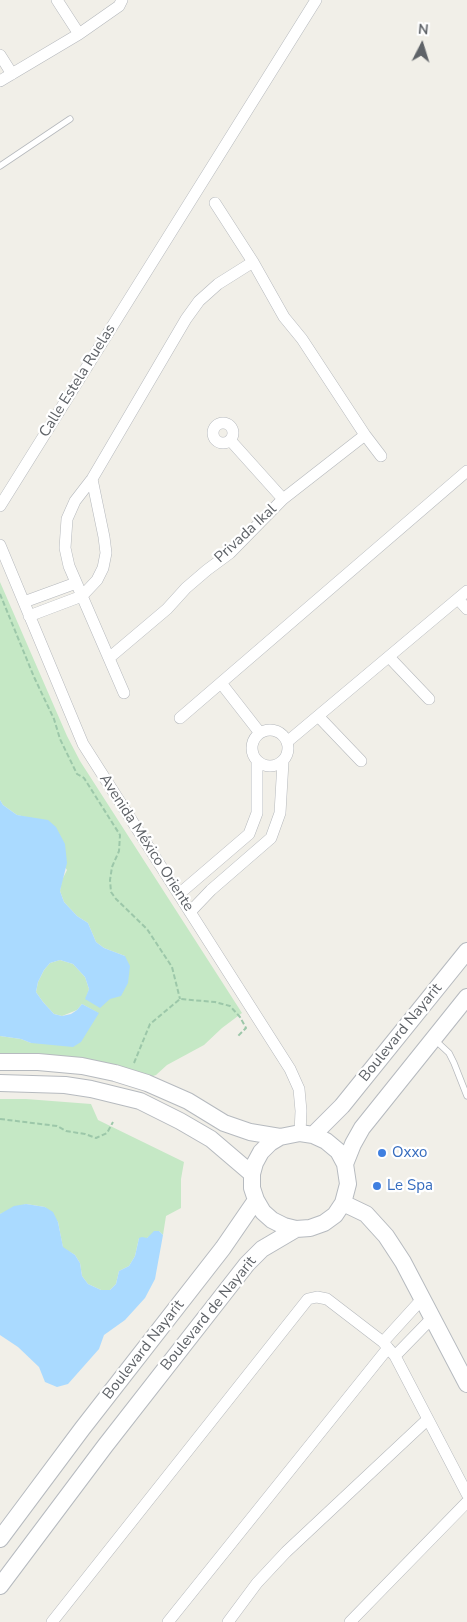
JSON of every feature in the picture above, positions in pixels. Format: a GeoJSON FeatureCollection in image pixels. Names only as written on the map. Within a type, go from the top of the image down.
{"type":"FeatureCollection","features":[{"type":"Feature","properties":{"kind":"street"},"geometry":{"type":"LineString","coordinates":[[57,0],[79,34]]}},
{"type":"Feature","properties":{"kind":"street"},"geometry":{"type":"LineString","coordinates":[[0,81],[79,34],[119,6],[122,0]]}},
{"type":"Feature","properties":{"kind":"street","name":"Calle Estela Ruelas"},"geometry":{"type":"LineString","coordinates":[[0,506],[316,0]]}},
{"type":"Feature","properties":{"kind":"street"},"geometry":{"type":"LineString","coordinates":[[0,55],[12,74]]}},
{"type":"Feature","properties":{"kind":"street"},"geometry":{"type":"LineString","coordinates":[[215,203],[253,262],[284,317],[302,339],[365,436],[381,456]]}},
{"type":"Feature","properties":{"kind":"street"},"geometry":{"type":"LineString","coordinates":[[124,693],[70,566],[65,548],[67,519],[75,501],[92,479],[186,319],[200,301],[218,284],[253,262]]}},
{"type":"Feature","properties":{"kind":"street","name":"Privada Ikal"},"geometry":{"type":"LineString","coordinates":[[109,658],[167,609],[186,588],[230,553],[283,499],[365,436]]}},
{"type":"Feature","properties":{"kind":"street"},"geometry":{"type":"LineString","coordinates":[[230,440],[283,499]]}},
{"type":"Feature","properties":{"kind":"street"},"geometry":{"type":"LineString","coordinates":[[180,718],[467,471]]}},
{"type":"Feature","properties":{"kind":"street"},"geometry":{"type":"LineString","coordinates":[[29,616],[82,596],[96,580],[103,568],[106,553],[92,479]]}},
{"type":"Feature","properties":{"kind":"street","name":"Avenida México Oriente"},"geometry":{"type":"LineString","coordinates":[[0,545],[83,744],[290,1069],[299,1089],[306,1134]]}},
{"type":"Feature","properties":{"kind":"street"},"geometry":{"type":"LineString","coordinates":[[24,602],[76,583]]}},
{"type":"Feature","properties":{"kind":"street"},"geometry":{"type":"LineString","coordinates":[[287,742],[463,595],[467,609]]}},
{"type":"Feature","properties":{"kind":"street"},"geometry":{"type":"LineString","coordinates":[[389,657],[428,699]]}},
{"type":"Feature","properties":{"kind":"street"},"geometry":{"type":"LineString","coordinates":[[221,682],[260,733]]}},
{"type":"Feature","properties":{"kind":"street"},"geometry":{"type":"LineString","coordinates":[[318,716],[360,761]]}},
{"type":"Feature","properties":{"kind":"street"},"geometry":{"type":"LineString","coordinates":[[190,912],[211,890],[271,838],[280,814],[282,762],[288,752],[287,742],[281,734],[271,730],[260,733],[254,741],[252,752],[257,761],[265,766],[274,766],[282,762]]}},
{"type":"Feature","properties":{"kind":"street"},"geometry":{"type":"LineString","coordinates":[[179,894],[249,834],[257,813],[257,761]]}},
{"type":"Feature","properties":{"kind":"street","name":"Boulevard Nayarit"},"geometry":{"type":"LineString","coordinates":[[306,1134],[342,1106],[467,951]]}},
{"type":"Feature","properties":{"kind":"street","name":"Boulevard Nayarit"},"geometry":{"type":"LineString","coordinates":[[345,1164],[362,1128],[466,999]]}},
{"type":"Feature","properties":{"kind":"street"},"geometry":{"type":"LineString","coordinates":[[0,1062],[38,1062],[82,1066],[115,1073],[147,1083],[188,1101],[224,1123],[250,1132],[280,1137],[306,1134],[326,1141],[338,1151],[345,1164],[348,1184],[343,1203],[366,1214],[386,1236],[403,1262],[467,1384]]}},
{"type":"Feature","properties":{"kind":"street"},"geometry":{"type":"LineString","coordinates":[[0,1083],[82,1088],[140,1101],[180,1120],[211,1139],[252,1174]]}},
{"type":"Feature","properties":{"kind":"street"},"geometry":{"type":"LineString","coordinates":[[140,1101],[147,1083]]}},
{"type":"Feature","properties":{"kind":"street"},"geometry":{"type":"LineString","coordinates":[[280,1137],[270,1143],[255,1162],[252,1174],[252,1188],[263,1212],[272,1220],[296,1229]]}},
{"type":"Feature","properties":{"kind":"street","name":"Boulevard Nayarit"},"geometry":{"type":"LineString","coordinates":[[0,1539],[82,1429],[224,1248],[256,1200]]}},
{"type":"Feature","properties":{"kind":"street","name":"Boulevard de Nayarit"},"geometry":{"type":"LineString","coordinates":[[0,1586],[105,1446],[247,1264],[262,1248],[296,1229],[310,1228],[324,1223],[335,1215],[343,1203]]}},
{"type":"Feature","properties":{"kind":"street"},"geometry":{"type":"LineString","coordinates":[[52,1622],[308,1300],[326,1299],[389,1348],[467,1494]]}},
{"type":"Feature","properties":{"kind":"street"},"geometry":{"type":"LineString","coordinates":[[168,1622],[389,1348],[422,1299]]}},
{"type":"Feature","properties":{"kind":"street"},"geometry":{"type":"LineString","coordinates":[[389,1348],[432,1318]]}},
{"type":"Feature","properties":{"kind":"street"},"geometry":{"type":"LineString","coordinates":[[228,1622],[257,1583],[286,1552],[428,1419]]}},
{"type":"Feature","properties":{"kind":"street"},"geometry":{"type":"LineString","coordinates":[[82,1429],[105,1446]]}},
{"type":"Feature","properties":{"kind":"street"},"geometry":{"type":"LineString","coordinates":[[350,1622],[467,1502]]}},
{"type":"Feature","properties":{"kind":"lane"},"geometry":{"type":"LineString","coordinates":[[0,166],[70,119]]}},
{"type":"Feature","properties":{"kind":"lane"},"geometry":{"type":"LineString","coordinates":[[434,1039],[449,1053],[467,1096]]}},
{"type":"Feature","properties":{"kind":"path"},"geometry":{"type":"LineString","coordinates":[[0,594],[34,677],[54,719],[60,739],[77,774],[84,778],[120,835],[119,851],[112,867],[111,892],[147,928],[172,967],[180,999]]}},
{"type":"Feature","properties":{"kind":"path"},"geometry":{"type":"LineString","coordinates":[[132,1066],[150,1024],[180,999],[216,1002],[230,1006],[240,1017],[246,1028],[237,1037]]}},
{"type":"Feature","properties":{"kind":"path"},"geometry":{"type":"LineString","coordinates":[[0,1119],[57,1126],[66,1131],[96,1138],[107,1133],[113,1122]]}},
{"type":"Feature","properties":{"kind":"green space"},"geometry":{"type":"Polygon","coordinates":[[[0,582],[67,736],[80,761],[242,1013],[204,1045],[167,1065],[156,1075],[147,1078],[0,1055],[0,1036],[21,1039],[31,1043],[90,1026],[98,1013],[82,1004],[77,1010],[62,1016],[54,1014],[36,992],[38,982],[50,963],[60,960],[73,964],[85,977],[89,989],[86,999],[125,956],[104,948],[96,942],[88,923],[77,916],[64,902],[60,891],[62,880],[67,870],[30,818],[17,815],[3,805],[0,800],[0,582]]]}},
{"type":"Feature","properties":{"kind":"green space"},"geometry":{"type":"Polygon","coordinates":[[[0,1099],[91,1104],[98,1120],[184,1162],[181,1179],[181,1208],[166,1216],[163,1235],[159,1231],[147,1238],[139,1238],[135,1256],[129,1266],[119,1271],[116,1284],[110,1290],[101,1290],[88,1284],[82,1276],[80,1263],[75,1255],[63,1248],[58,1222],[45,1207],[26,1204],[0,1214],[0,1099]]]}},
{"type":"Feature","properties":{"kind":"water"},"geometry":{"type":"Polygon","coordinates":[[[0,800],[3,805],[17,815],[48,820],[56,827],[65,844],[67,863],[60,891],[64,902],[77,916],[88,923],[96,942],[104,948],[125,956],[130,966],[128,983],[121,996],[110,999],[100,1008],[85,999],[89,989],[85,977],[73,964],[60,960],[50,963],[44,970],[38,982],[36,992],[54,1014],[62,1016],[71,1014],[82,1004],[99,1013],[81,1042],[73,1047],[31,1043],[21,1039],[0,1036],[0,800]]]}},
{"type":"Feature","properties":{"kind":"water"},"geometry":{"type":"Polygon","coordinates":[[[26,1204],[45,1207],[53,1212],[58,1222],[63,1247],[75,1255],[80,1263],[82,1276],[88,1284],[101,1290],[110,1290],[116,1284],[119,1271],[129,1266],[135,1256],[139,1238],[147,1238],[154,1231],[159,1231],[163,1235],[155,1279],[145,1298],[125,1320],[104,1335],[99,1349],[68,1384],[57,1387],[45,1382],[39,1367],[18,1347],[0,1335],[0,1214],[14,1206],[26,1204]]]}},
{"type":"Feature","properties":{"kind":"place","name":"Oxxo"},"geometry":{"type":"Point","coordinates":[382,1153]}},
{"type":"Feature","properties":{"kind":"place","name":"Le Spa"},"geometry":{"type":"Point","coordinates":[377,1186]}}]}
